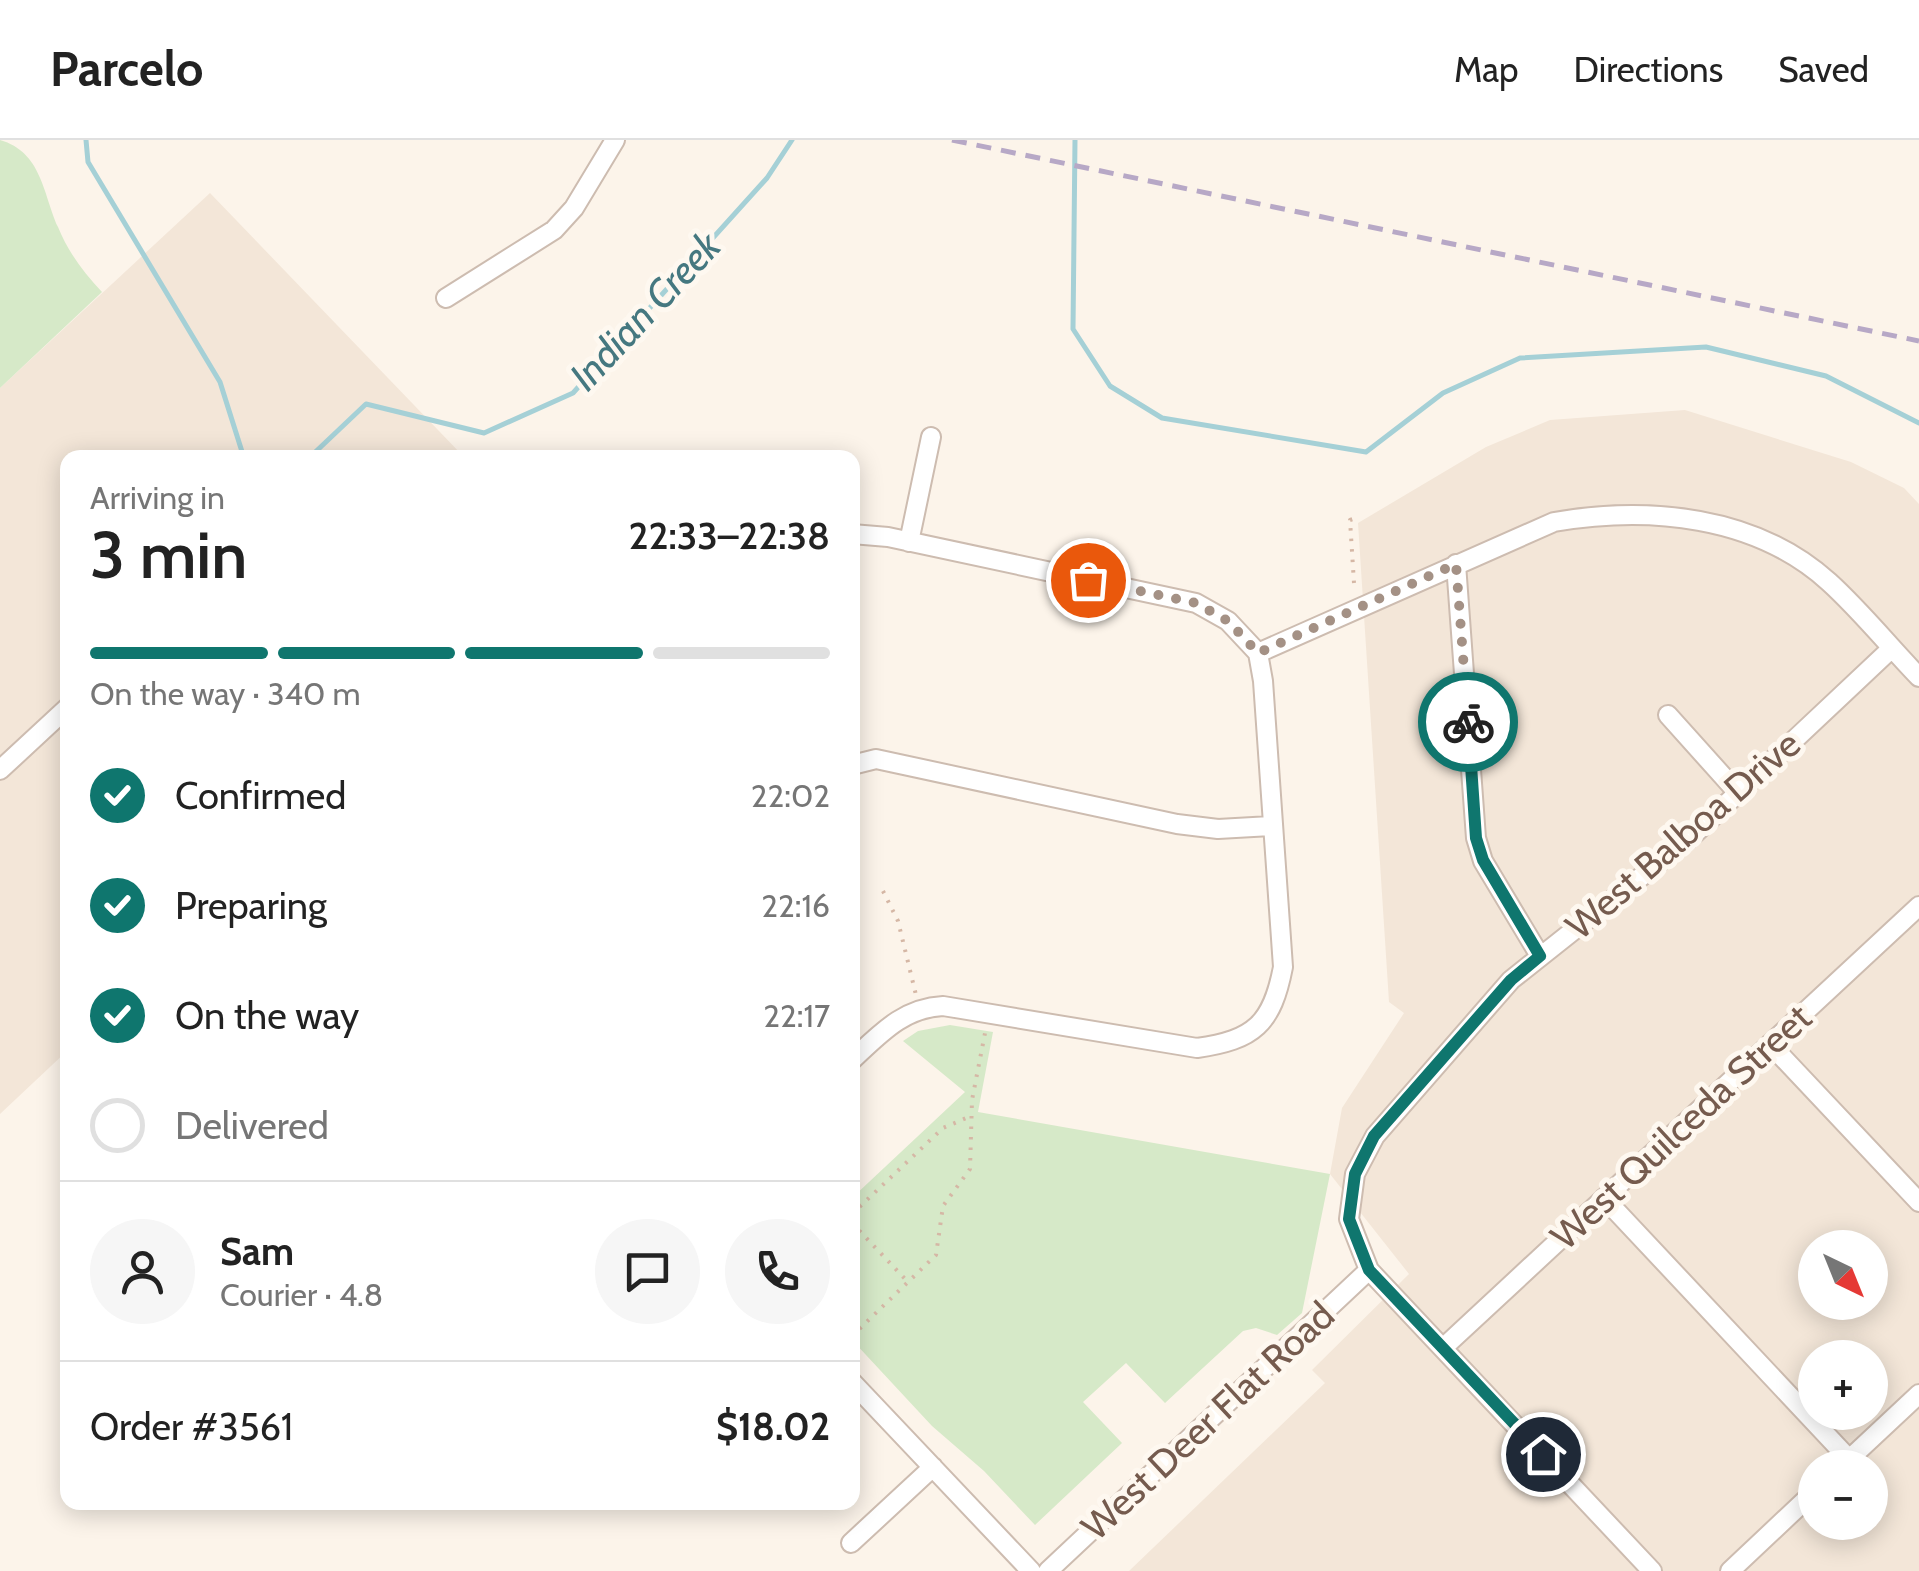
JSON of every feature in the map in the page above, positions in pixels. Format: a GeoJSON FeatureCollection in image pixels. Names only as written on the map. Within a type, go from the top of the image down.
{"type":"FeatureCollection","features":[{"type":"Feature","properties":{"kind":"street"},"geometry":{"type":"LineString","coordinates":[[446,298],[554,230],[574,208],[615,140]]}},
{"type":"Feature","properties":{"kind":"street"},"geometry":{"type":"LineString","coordinates":[[908,542],[932,438]]}},
{"type":"Feature","properties":{"kind":"street"},"geometry":{"type":"LineString","coordinates":[[1258,653],[1554,522],[1626,515],[1703,521],[1751,533],[1792,553],[1830,582],[1919,677]]}},
{"type":"Feature","properties":{"kind":"street"},"geometry":{"type":"LineString","coordinates":[[860,535],[1196,603],[1228,621],[1258,653],[1263,682],[1283,967],[1277,1000],[1252,1032],[1228,1044],[1197,1048],[962,1007],[920,1008],[889,1026],[860,1053]]}},
{"type":"Feature","properties":{"kind":"street"},"geometry":{"type":"LineString","coordinates":[[1456,564],[1476,838],[1483,860],[1540,956]]}},
{"type":"Feature","properties":{"kind":"street","name":"West Balboa Drive"},"geometry":{"type":"LineString","coordinates":[[1369,1270],[1349,1219],[1355,1174],[1374,1136],[1511,980],[1690,838],[1892,648]]}},
{"type":"Feature","properties":{"kind":"street"},"geometry":{"type":"LineString","coordinates":[[0,770],[60,714]]}},
{"type":"Feature","properties":{"kind":"street"},"geometry":{"type":"LineString","coordinates":[[1668,715],[1738,793]]}},
{"type":"Feature","properties":{"kind":"street"},"geometry":{"type":"LineString","coordinates":[[860,763],[876,759],[1177,824],[1218,829],[1271,826]]}},
{"type":"Feature","properties":{"kind":"street","name":"West Quilceda Street"},"geometry":{"type":"LineString","coordinates":[[1444,1348],[1919,906]]}},
{"type":"Feature","properties":{"kind":"street"},"geometry":{"type":"LineString","coordinates":[[1770,1044],[1919,1202]]}},
{"type":"Feature","properties":{"kind":"street"},"geometry":{"type":"LineString","coordinates":[[1604,1198],[1833,1450]]}},
{"type":"Feature","properties":{"kind":"street"},"geometry":{"type":"LineString","coordinates":[[1369,1270],[1652,1571]]}},
{"type":"Feature","properties":{"kind":"street","name":"West Deer Flat Road"},"geometry":{"type":"LineString","coordinates":[[1048,1571],[1369,1270]]}},
{"type":"Feature","properties":{"kind":"street"},"geometry":{"type":"LineString","coordinates":[[860,1390],[1031,1571]]}},
{"type":"Feature","properties":{"kind":"street"},"geometry":{"type":"LineString","coordinates":[[1859,1450],[1919,1394]]}},
{"type":"Feature","properties":{"kind":"street"},"geometry":{"type":"LineString","coordinates":[[851,1543],[933,1467]]}},
{"type":"Feature","properties":{"kind":"street"},"geometry":{"type":"LineString","coordinates":[[1730,1571],[1798,1507]]}},
{"type":"Feature","properties":{"kind":"path"},"geometry":{"type":"LineString","coordinates":[[1354,583],[1350,520],[1356,518]]}},
{"type":"Feature","properties":{"kind":"path"},"geometry":{"type":"LineString","coordinates":[[884,890],[898,920],[920,1008]]}},
{"type":"Feature","properties":{"kind":"path"},"geometry":{"type":"LineString","coordinates":[[860,1329],[936,1255],[943,1206],[970,1169],[971,1116],[986,1028]]}},
{"type":"Feature","properties":{"kind":"path"},"geometry":{"type":"LineString","coordinates":[[860,1206],[943,1128],[971,1116]]}},
{"type":"Feature","properties":{"kind":"path"},"geometry":{"type":"LineString","coordinates":[[860,1231],[909,1283]]}},
{"type":"Feature","properties":{"kind":"shaded area"},"geometry":{"type":"Polygon","coordinates":[[[210,193],[457,450],[60,450],[60,1058],[0,1114],[0,388],[210,193]]]}},
{"type":"Feature","properties":{"kind":"shaded area"},"geometry":{"type":"Polygon","coordinates":[[[1685,410],[1851,462],[1904,488],[1919,504],[1919,1571],[1129,1571],[1325,1383],[1312,1370],[1409,1274],[1330,1174],[1342,1108],[1404,1013],[1389,1002],[1358,523],[1486,447],[1550,420],[1685,410]]]}},
{"type":"Feature","properties":{"kind":"green space"},"geometry":{"type":"Polygon","coordinates":[[[0,140],[25,154],[33,164],[67,245],[102,292],[0,388],[0,140]]]}},
{"type":"Feature","properties":{"kind":"green space"},"geometry":{"type":"Polygon","coordinates":[[[950,1025],[993,1032],[978,1112],[1330,1174],[1302,1313],[1277,1335],[1256,1328],[1243,1331],[1165,1403],[1126,1363],[1083,1402],[1122,1443],[1035,1525],[984,1471],[932,1426],[860,1349],[860,1190],[965,1092],[903,1041],[918,1031],[950,1025]]]}},
{"type":"Feature","properties":{"kind":"waterway","name":"Indian Creek"},"geometry":{"type":"LineString","coordinates":[[86,140],[88,162],[220,382],[241,450]]}},
{"type":"Feature","properties":{"kind":"waterway","name":"Indian Creek"},"geometry":{"type":"LineString","coordinates":[[317,450],[366,404],[484,433],[573,393],[767,178],[792,140]]}},
{"type":"Feature","properties":{"kind":"waterway","name":"Indian Creek"},"geometry":{"type":"LineString","coordinates":[[1075,140],[1073,329],[1110,386],[1162,418],[1366,452],[1443,393],[1520,358],[1706,347],[1826,376],[1919,423]]}},
{"type":"Feature","properties":{"kind":"railway"},"geometry":{"type":"LineString","coordinates":[[952,140],[1919,341]]}},
{"type":"Feature","properties":{"kind":"way so far"},"geometry":{"type":"LineString","coordinates":[[1088,580],[1196,603],[1228,621],[1258,653],[1456,564],[1468,722]]}},
{"type":"Feature","properties":{"kind":"route"},"geometry":{"type":"LineString","coordinates":[[1468,722],[1476,838],[1483,860],[1540,956],[1511,980],[1374,1136],[1355,1174],[1349,1219],[1369,1270],[1543,1454]]}}]}
